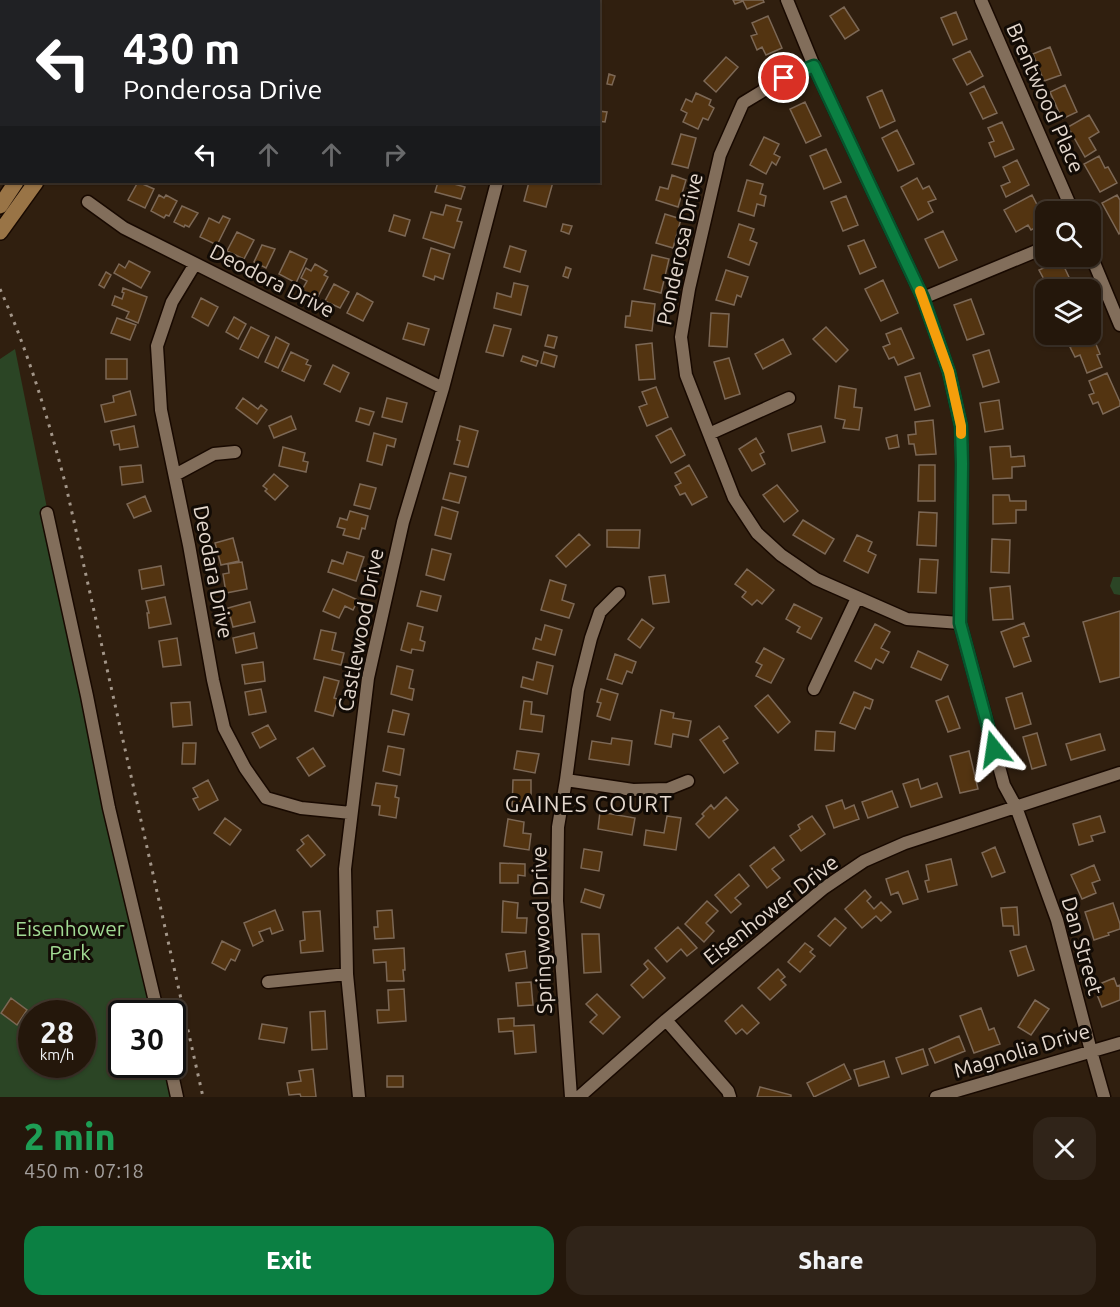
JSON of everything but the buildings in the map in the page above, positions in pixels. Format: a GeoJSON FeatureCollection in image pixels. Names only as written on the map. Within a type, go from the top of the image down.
{"type":"FeatureCollection","features":[{"type":"Feature","properties":{"kind":"main road"},"geometry":{"type":"LineString","coordinates":[[0,206],[15,183]]}},
{"type":"Feature","properties":{"kind":"main road"},"geometry":{"type":"LineString","coordinates":[[0,232],[35,183]]}},
{"type":"Feature","properties":{"kind":"street","name":"Dan Street"},"geometry":{"type":"LineString","coordinates":[[787,0],[814,66],[923,298],[949,372],[961,426],[960,623],[1004,785],[1016,807],[1057,920],[1104,1097]]}},
{"type":"Feature","properties":{"kind":"street","name":"Brentwood Place"},"geometry":{"type":"LineString","coordinates":[[981,0],[1068,201]]}},
{"type":"Feature","properties":{"kind":"street","name":"Ponderosa Drive"},"geometry":{"type":"LineString","coordinates":[[814,66],[784,78],[743,103],[720,155],[689,289],[681,337],[686,375],[734,498],[758,533],[781,555],[816,579],[907,619],[960,623]]}},
{"type":"Feature","properties":{"kind":"street","name":"Castlewood Drive"},"geometry":{"type":"LineString","coordinates":[[359,1097],[347,974],[345,869],[368,678],[404,522],[443,388],[497,183]]}},
{"type":"Feature","properties":{"kind":"street","name":"Deodora Drive"},"geometry":{"type":"LineString","coordinates":[[87,202],[124,228],[443,388]]}},
{"type":"Feature","properties":{"kind":"street"},"geometry":{"type":"LineString","coordinates":[[923,298],[1035,252]]}},
{"type":"Feature","properties":{"kind":"street","name":"Deodara Drive"},"geometry":{"type":"LineString","coordinates":[[195,264],[172,302],[157,346],[161,410],[224,728],[245,768],[266,798],[301,808],[351,813]]}},
{"type":"Feature","properties":{"kind":"street"},"geometry":{"type":"LineString","coordinates":[[1096,267],[1120,325]]}},
{"type":"Feature","properties":{"kind":"street"},"geometry":{"type":"LineString","coordinates":[[709,434],[789,398]]}},
{"type":"Feature","properties":{"kind":"street"},"geometry":{"type":"LineString","coordinates":[[175,475],[214,454],[235,452]]}},
{"type":"Feature","properties":{"kind":"street"},"geometry":{"type":"LineString","coordinates":[[47,513],[110,808],[155,1000]]}},
{"type":"Feature","properties":{"kind":"street","name":"Springwood Drive"},"geometry":{"type":"LineString","coordinates":[[571,1097],[557,900],[558,827],[567,780],[578,690],[591,638],[600,612],[619,593]]}},
{"type":"Feature","properties":{"kind":"street"},"geometry":{"type":"LineString","coordinates":[[814,689],[857,598]]}},
{"type":"Feature","properties":{"kind":"street","name":"Eisenhower Drive"},"geometry":{"type":"LineString","coordinates":[[579,1097],[666,1020],[824,888],[864,861],[905,843],[1120,774]]}},
{"type":"Feature","properties":{"kind":"street"},"geometry":{"type":"LineString","coordinates":[[567,780],[633,790],[668,789],[688,781]]}},
{"type":"Feature","properties":{"kind":"street"},"geometry":{"type":"LineString","coordinates":[[268,982],[347,974]]}},
{"type":"Feature","properties":{"kind":"street"},"geometry":{"type":"LineString","coordinates":[[666,1020],[728,1091],[730,1097]]}},
{"type":"Feature","properties":{"kind":"street","name":"Magnolia Drive"},"geometry":{"type":"LineString","coordinates":[[936,1097],[1120,1042]]}},
{"type":"Feature","properties":{"kind":"street"},"geometry":{"type":"LineString","coordinates":[[173,1078],[177,1097]]}},
{"type":"Feature","properties":{"kind":"green space","name":"Eisenhower Park"},"geometry":{"type":"Polygon","coordinates":[[[15,349],[55,548],[155,1000],[108,1000],[108,1078],[173,1078],[177,1097],[0,1097],[0,359],[15,349]]]}},
{"type":"Feature","properties":{"kind":"green space"},"geometry":{"type":"Polygon","coordinates":[[[1113,577],[1120,577],[1120,595],[1114,594],[1110,586],[1113,577]]]}},
{"type":"Feature","properties":{"kind":"railway"},"geometry":{"type":"LineString","coordinates":[[0,289],[37,386],[66,486],[203,1097]]}},
{"type":"Feature","properties":{"kind":"slow traffic"},"geometry":{"type":"LineString","coordinates":[[920,291],[949,372],[961,434]]}},
{"type":"Feature","properties":{"kind":"district","name":"GAINES COURT"},"geometry":{"type":"Point","coordinates":[589,804]}},
{"type":"Feature","properties":{"kind":"route"},"geometry":{"type":"LineString","coordinates":[[784,78],[814,66],[923,298],[949,372],[961,426],[960,623],[994,749]]}}]}
